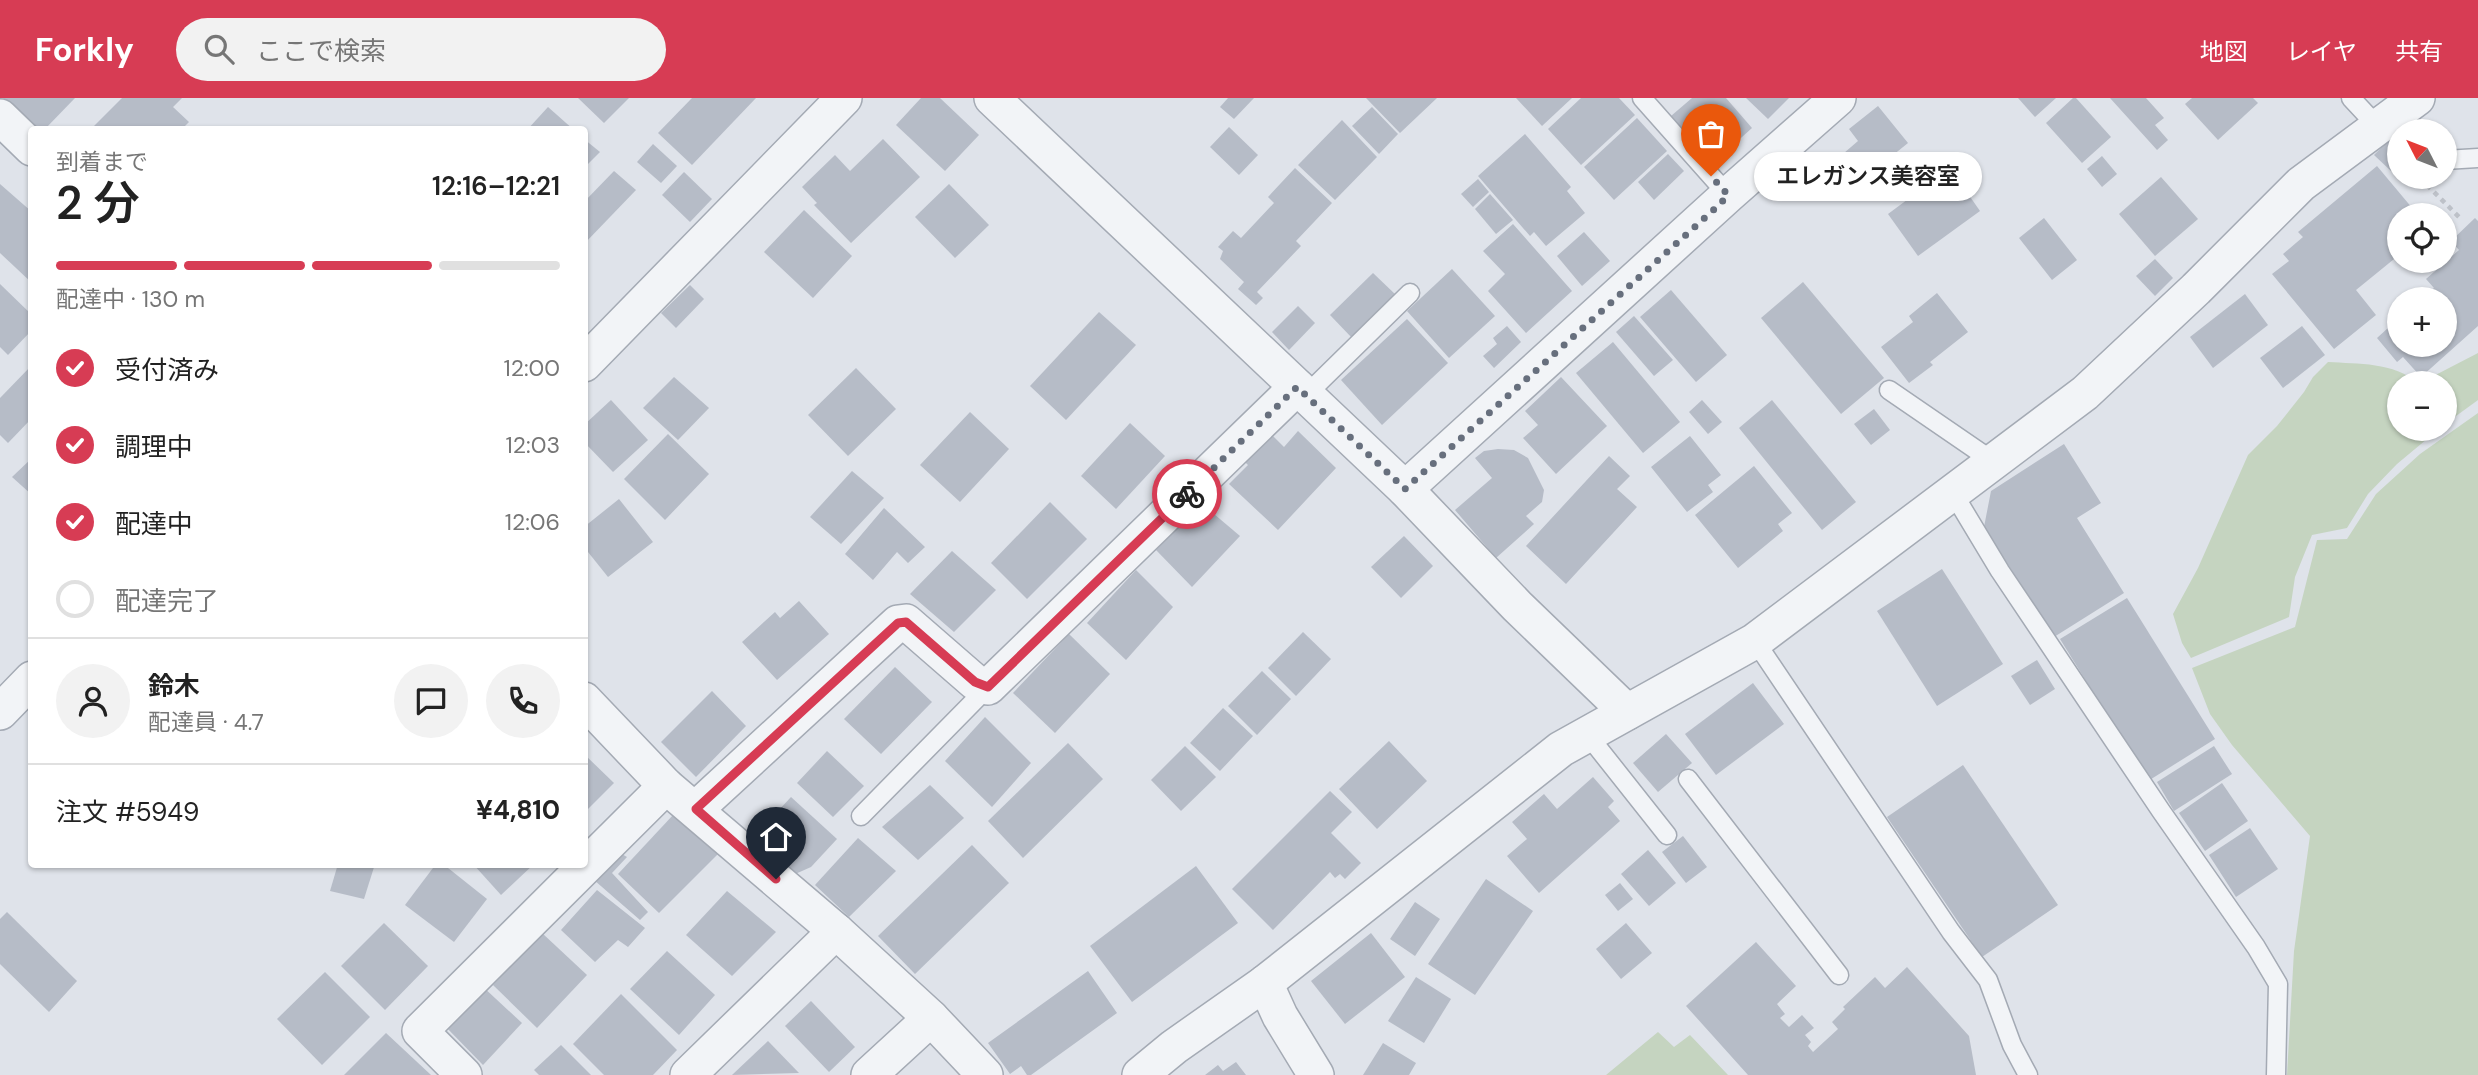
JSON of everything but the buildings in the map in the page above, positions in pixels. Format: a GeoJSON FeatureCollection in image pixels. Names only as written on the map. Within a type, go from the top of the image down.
{"type":"FeatureCollection","features":[{"type":"Feature","properties":{"kind":"street"},"geometry":{"type":"LineString","coordinates":[[588,360],[844,98]]}},
{"type":"Feature","properties":{"kind":"street"},"geometry":{"type":"LineString","coordinates":[[992,98],[1405,489],[1517,607],[1638,718]]}},
{"type":"Feature","properties":{"kind":"street"},"geometry":{"type":"LineString","coordinates":[[1140,1075],[1174,1047],[1265,983],[1561,749],[1587,734],[1638,718],[1755,641],[2085,393],[2196,289],[2301,184],[2380,134],[2417,98]]}},
{"type":"Feature","properties":{"kind":"street"},"geometry":{"type":"LineString","coordinates":[[1405,489],[1836,99]]}},
{"type":"Feature","properties":{"kind":"street"},"geometry":{"type":"LineString","coordinates":[[0,117],[28,144]]}},
{"type":"Feature","properties":{"kind":"street"},"geometry":{"type":"LineString","coordinates":[[696,809],[898,623],[906,622],[975,682],[988,687],[1301,391]]}},
{"type":"Feature","properties":{"kind":"street"},"geometry":{"type":"LineString","coordinates":[[0,712],[28,683]]}},
{"type":"Feature","properties":{"kind":"street"},"geometry":{"type":"LineString","coordinates":[[588,704],[666,786],[836,931],[931,1018],[985,1075]]}},
{"type":"Feature","properties":{"kind":"street"},"geometry":{"type":"LineString","coordinates":[[588,864],[666,786]]}},
{"type":"Feature","properties":{"kind":"street"},"geometry":{"type":"LineString","coordinates":[[464,1075],[420,1031],[584,868]]}},
{"type":"Feature","properties":{"kind":"street"},"geometry":{"type":"LineString","coordinates":[[688,1075],[836,931]]}},
{"type":"Feature","properties":{"kind":"street"},"geometry":{"type":"LineString","coordinates":[[1265,983],[1280,1016],[1316,1075]]}},
{"type":"Feature","properties":{"kind":"street"},"geometry":{"type":"LineString","coordinates":[[869,1075],[931,1018]]}},
{"type":"Feature","properties":{"kind":"lane"},"geometry":{"type":"LineString","coordinates":[[1642,98],[1728,195]]}},
{"type":"Feature","properties":{"kind":"lane"},"geometry":{"type":"LineString","coordinates":[[2351,98],[2380,134]]}},
{"type":"Feature","properties":{"kind":"lane"},"geometry":{"type":"LineString","coordinates":[[2457,159],[2478,158]]}},
{"type":"Feature","properties":{"kind":"lane"},"geometry":{"type":"LineString","coordinates":[[1301,391],[1410,293]]}},
{"type":"Feature","properties":{"kind":"lane"},"geometry":{"type":"LineString","coordinates":[[1889,390],[1994,462]]}},
{"type":"Feature","properties":{"kind":"lane"},"geometry":{"type":"LineString","coordinates":[[1953,493],[2000,571],[2256,947],[2278,984],[2276,1075]]}},
{"type":"Feature","properties":{"kind":"lane"},"geometry":{"type":"LineString","coordinates":[[1755,641],[1951,932],[1988,980],[2012,1045],[2028,1075]]}},
{"type":"Feature","properties":{"kind":"lane"},"geometry":{"type":"LineString","coordinates":[[861,816],[988,687]]}},
{"type":"Feature","properties":{"kind":"lane"},"geometry":{"type":"LineString","coordinates":[[1587,734],[1667,835]]}},
{"type":"Feature","properties":{"kind":"lane"},"geometry":{"type":"LineString","coordinates":[[1688,779],[1806,925],[1839,975]]}},
{"type":"Feature","properties":{"kind":"path"},"geometry":{"type":"LineString","coordinates":[[2431,189],[2459,217]]}},
{"type":"Feature","properties":{"kind":"green space"},"geometry":{"type":"Polygon","coordinates":[[[2478,353],[2478,400],[2457,415],[2457,371],[2443,371],[2478,353]]]}},
{"type":"Feature","properties":{"kind":"green space"},"geometry":{"type":"Polygon","coordinates":[[[2328,362],[2375,365],[2398,371],[2387,371],[2387,441],[2425,441],[2368,494],[2347,528],[2312,535],[2295,577],[2289,617],[2191,658],[2182,643],[2173,614],[2198,568],[2248,455],[2277,426],[2313,377],[2328,362]]]}},
{"type":"Feature","properties":{"kind":"green space"},"geometry":{"type":"Polygon","coordinates":[[[2478,413],[2478,1075],[2287,1075],[2294,951],[2310,836],[2232,745],[2210,714],[2192,668],[2295,627],[2317,540],[2347,539],[2376,494],[2438,441],[2457,441],[2457,428],[2478,413]]]}},
{"type":"Feature","properties":{"kind":"green space"},"geometry":{"type":"Polygon","coordinates":[[[1658,1032],[1674,1047],[1690,1035],[1728,1075],[1606,1075],[1658,1032]]]}},
{"type":"Feature","properties":{"kind":"way so far"},"geometry":{"type":"LineString","coordinates":[[1187,494],[1297,387],[1405,489],[1720,204],[1728,195],[1711,176]]}},
{"type":"Feature","properties":{"kind":"place","name":"エレガンス美容室"},"geometry":{"type":"Point","coordinates":[1711,176]}},
{"type":"Feature","properties":{"kind":"route"},"geometry":{"type":"LineString","coordinates":[[776,879],[696,809],[898,623],[906,622],[975,682],[988,687],[1187,494]]}}]}
